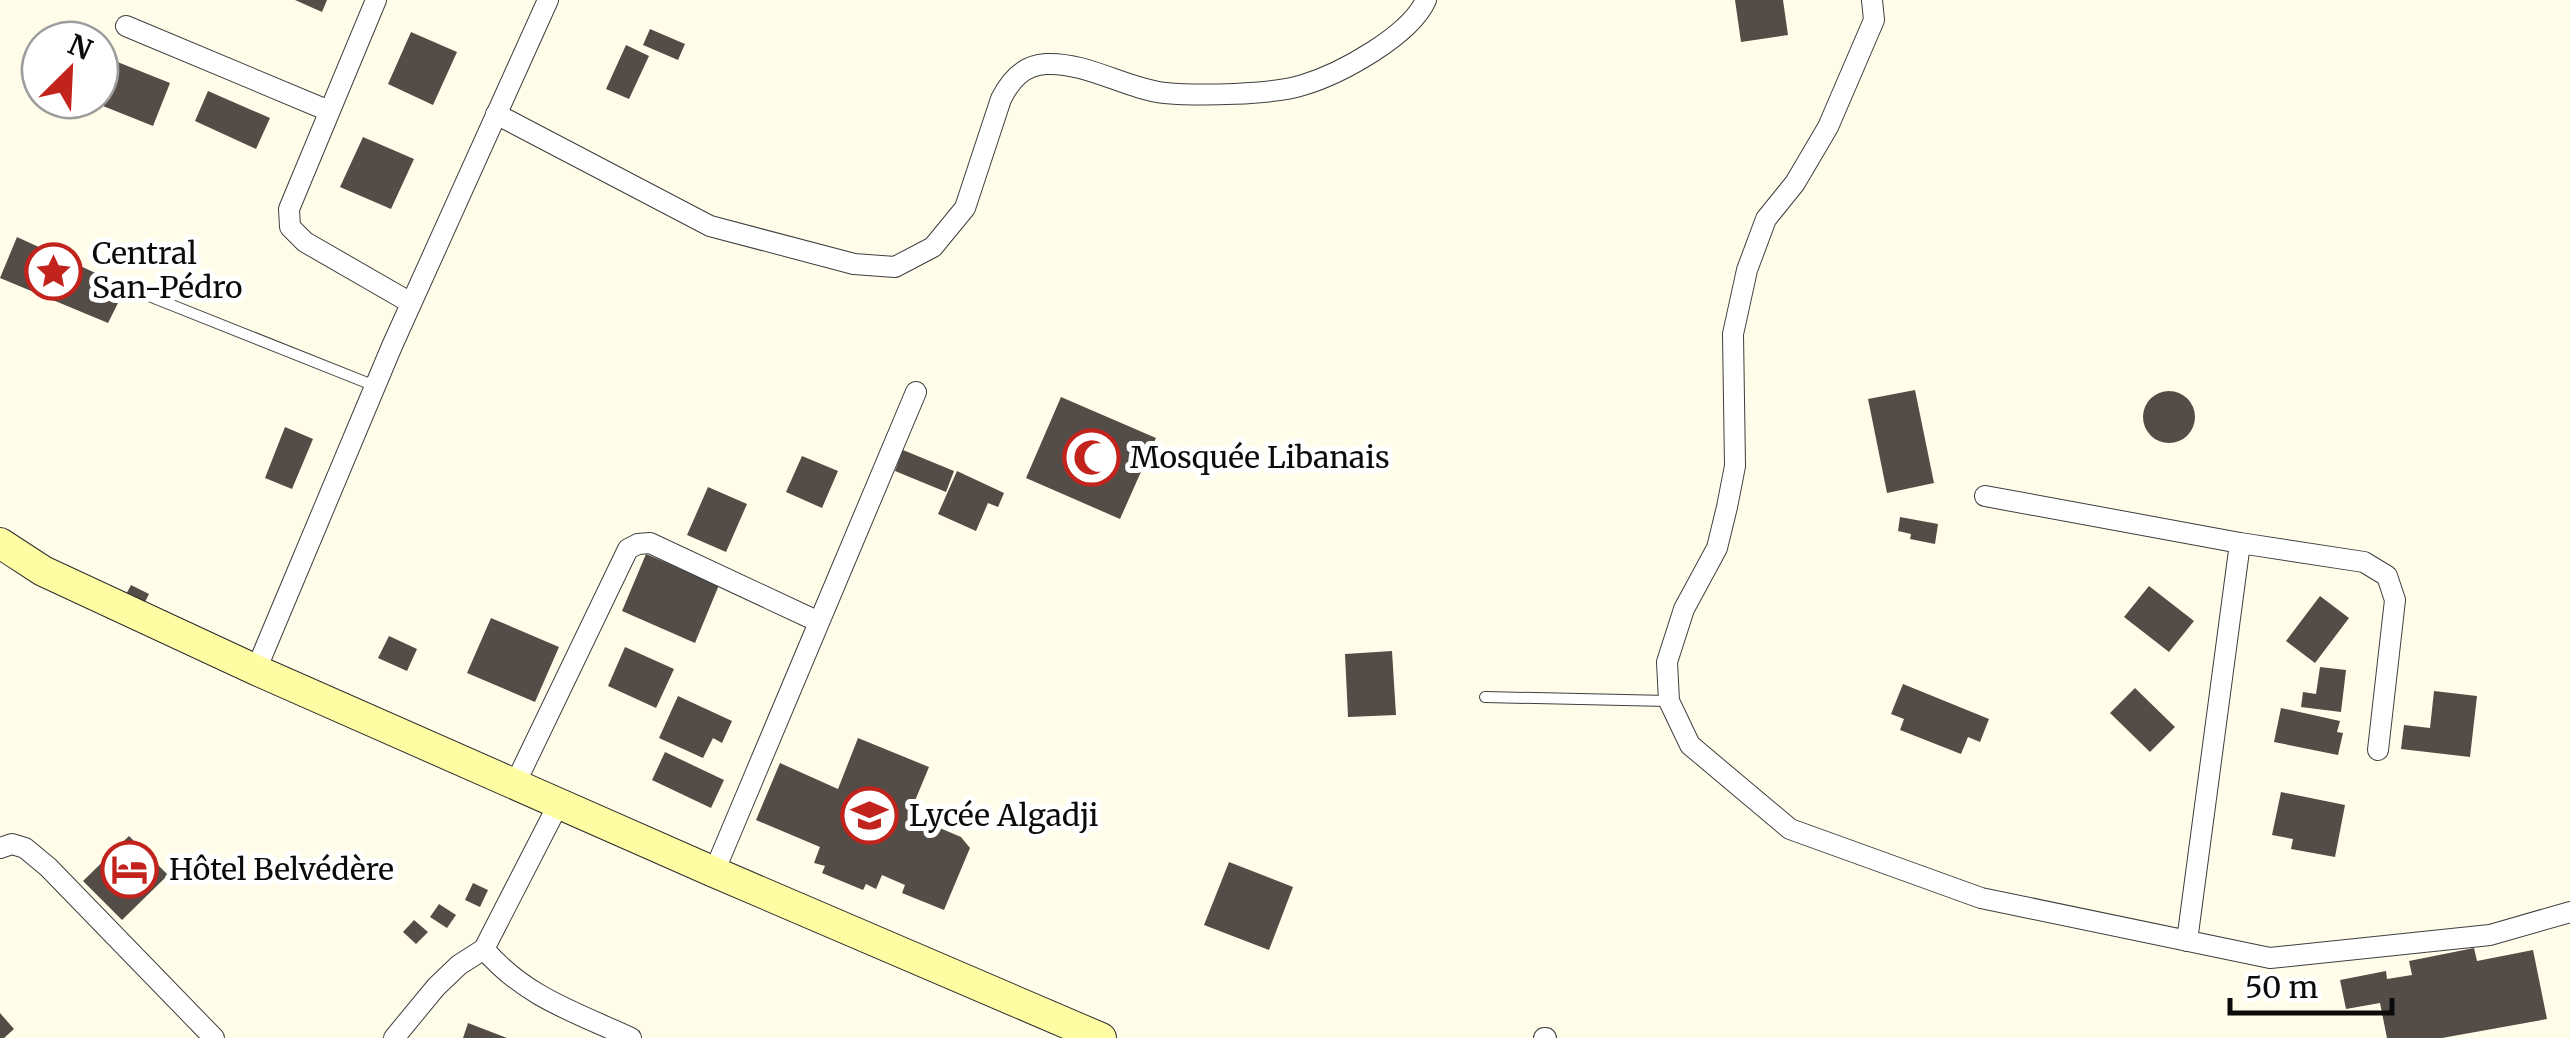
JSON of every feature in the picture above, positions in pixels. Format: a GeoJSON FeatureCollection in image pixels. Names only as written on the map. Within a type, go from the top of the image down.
{"type":"FeatureCollection","features":[{"type":"Feature","properties":{"kind":"street"},"geometry":{"type":"LineString","coordinates":[[376,0],[288,209],[290,227],[305,242],[412,304]]}},
{"type":"Feature","properties":{"kind":"street"},"geometry":{"type":"LineString","coordinates":[[256,670],[375,386],[548,0]]}},
{"type":"Feature","properties":{"kind":"street"},"geometry":{"type":"LineString","coordinates":[[496,114],[710,226],[854,264],[895,267],[933,246],[965,208],[1001,98],[1007,86],[1026,68],[1048,64],[1072,67],[1164,92],[1262,92],[1304,85],[1389,44],[1426,0]]}},
{"type":"Feature","properties":{"kind":"street"},"geometry":{"type":"LineString","coordinates":[[1872,0],[1874,20],[1828,127],[1795,182],[1766,219],[1747,270],[1733,334],[1735,466],[1716,548],[1684,609],[1667,662],[1669,701],[1690,745],[1790,830],[1981,898],[2270,958],[2490,935],[2570,912]]}},
{"type":"Feature","properties":{"kind":"street"},"geometry":{"type":"LineString","coordinates":[[126,26],[330,111]]}},
{"type":"Feature","properties":{"kind":"street"},"geometry":{"type":"LineString","coordinates":[[714,872],[916,392]]}},
{"type":"Feature","properties":{"kind":"street"},"geometry":{"type":"LineString","coordinates":[[1985,496],[2364,562],[2386,576],[2394,600],[2378,750]]}},
{"type":"Feature","properties":{"kind":"street"},"geometry":{"type":"LineString","coordinates":[[0,543],[43,571],[256,670],[1101,1038]]}},
{"type":"Feature","properties":{"kind":"street"},"geometry":{"type":"LineString","coordinates":[[515,784],[628,550],[638,544],[650,543],[819,622]]}},
{"type":"Feature","properties":{"kind":"street"},"geometry":{"type":"LineString","coordinates":[[2187,941],[2240,543]]}},
{"type":"Feature","properties":{"kind":"street"},"geometry":{"type":"LineString","coordinates":[[394,1038],[436,987],[484,949],[558,802]]}},
{"type":"Feature","properties":{"kind":"street"},"geometry":{"type":"LineString","coordinates":[[0,848],[12,844],[25,848],[48,866],[214,1038]]}},
{"type":"Feature","properties":{"kind":"street"},"geometry":{"type":"LineString","coordinates":[[484,949],[507,976],[545,999],[631,1038]]}},
{"type":"Feature","properties":{"kind":"lane"},"geometry":{"type":"LineString","coordinates":[[149,296],[375,386]]}},
{"type":"Feature","properties":{"kind":"lane"},"geometry":{"type":"LineString","coordinates":[[1484,697],[1669,701]]}},
{"type":"Feature","properties":{"kind":"building"},"geometry":{"type":"Polygon","coordinates":[[[295,0],[327,0],[322,12],[295,0]]]}},
{"type":"Feature","properties":{"kind":"building"},"geometry":{"type":"Polygon","coordinates":[[[1735,0],[1783,0],[1788,35],[1741,42],[1735,0]]]}},
{"type":"Feature","properties":{"kind":"building"},"geometry":{"type":"Polygon","coordinates":[[[650,29],[685,44],[678,60],[643,45],[650,29]]]}},
{"type":"Feature","properties":{"kind":"building"},"geometry":{"type":"Polygon","coordinates":[[[411,32],[457,52],[433,105],[388,84],[411,32]]]}},
{"type":"Feature","properties":{"kind":"building"},"geometry":{"type":"Polygon","coordinates":[[[626,45],[649,56],[629,99],[606,89],[626,45]]]}},
{"type":"Feature","properties":{"kind":"building"},"geometry":{"type":"Polygon","coordinates":[[[120,63],[170,83],[153,126],[120,113],[120,63]]]}},
{"type":"Feature","properties":{"kind":"building"},"geometry":{"type":"Polygon","coordinates":[[[208,91],[270,118],[256,149],[195,121],[208,91]]]}},
{"type":"Feature","properties":{"kind":"building"},"geometry":{"type":"Polygon","coordinates":[[[363,137],[414,159],[391,209],[340,187],[363,137]]]}},
{"type":"Feature","properties":{"kind":"building"},"geometry":{"type":"Polygon","coordinates":[[[17,237],[126,287],[108,323],[0,278],[17,237]]]}},
{"type":"Feature","properties":{"kind":"building"},"geometry":{"type":"Polygon","coordinates":[[[1915,390],[1934,483],[1887,493],[1868,399],[1915,390]]]}},
{"type":"Feature","properties":{"kind":"building"},"geometry":{"type":"Polygon","coordinates":[[[2169,391],[2187,399],[2195,417],[2187,435],[2169,443],[2151,435],[2143,417],[2151,399],[2169,391]]]}},
{"type":"Feature","properties":{"kind":"building"},"geometry":{"type":"Polygon","coordinates":[[[1061,397],[1156,438],[1120,519],[1026,478],[1061,397]]]}},
{"type":"Feature","properties":{"kind":"building"},"geometry":{"type":"Polygon","coordinates":[[[285,427],[313,439],[292,489],[265,478],[285,427]]]}},
{"type":"Feature","properties":{"kind":"building"},"geometry":{"type":"Polygon","coordinates":[[[903,450],[954,471],[946,492],[895,471],[903,450]]]}},
{"type":"Feature","properties":{"kind":"building"},"geometry":{"type":"Polygon","coordinates":[[[802,456],[838,471],[822,508],[786,492],[802,456]]]}},
{"type":"Feature","properties":{"kind":"building"},"geometry":{"type":"Polygon","coordinates":[[[957,471],[1004,493],[998,507],[988,503],[976,531],[938,514],[957,471]]]}},
{"type":"Feature","properties":{"kind":"building"},"geometry":{"type":"Polygon","coordinates":[[[708,487],[747,504],[726,552],[687,535],[708,487]]]}},
{"type":"Feature","properties":{"kind":"building"},"geometry":{"type":"Polygon","coordinates":[[[1900,517],[1938,524],[1935,544],[1910,539],[1911,534],[1898,531],[1900,517]]]}},
{"type":"Feature","properties":{"kind":"building"},"geometry":{"type":"Polygon","coordinates":[[[646,554],[719,585],[695,643],[622,611],[646,554]]]}},
{"type":"Feature","properties":{"kind":"building"},"geometry":{"type":"Polygon","coordinates":[[[131,585],[149,594],[141,610],[122,602],[131,585]]]}},
{"type":"Feature","properties":{"kind":"building"},"geometry":{"type":"Polygon","coordinates":[[[2149,586],[2194,621],[2169,652],[2124,617],[2149,586]]]}},
{"type":"Feature","properties":{"kind":"building"},"geometry":{"type":"Polygon","coordinates":[[[2320,596],[2349,618],[2315,663],[2286,641],[2320,596]]]}},
{"type":"Feature","properties":{"kind":"building"},"geometry":{"type":"Polygon","coordinates":[[[491,618],[559,647],[535,702],[467,673],[491,618]]]}},
{"type":"Feature","properties":{"kind":"building"},"geometry":{"type":"Polygon","coordinates":[[[389,636],[417,649],[407,671],[378,658],[389,636]]]}},
{"type":"Feature","properties":{"kind":"building"},"geometry":{"type":"Polygon","coordinates":[[[625,647],[674,669],[656,708],[608,686],[625,647]]]}},
{"type":"Feature","properties":{"kind":"building"},"geometry":{"type":"Polygon","coordinates":[[[1392,651],[1396,715],[1348,717],[1345,654],[1392,651]]]}},
{"type":"Feature","properties":{"kind":"building"},"geometry":{"type":"Polygon","coordinates":[[[2320,667],[2346,670],[2341,712],[2301,707],[2303,692],[2316,694],[2320,667]]]}},
{"type":"Feature","properties":{"kind":"building"},"geometry":{"type":"Polygon","coordinates":[[[1903,684],[1989,719],[1980,742],[1968,737],[1961,754],[1900,730],[1904,719],[1891,714],[1903,684]]]}},
{"type":"Feature","properties":{"kind":"building"},"geometry":{"type":"Polygon","coordinates":[[[2135,688],[2175,727],[2150,752],[2110,713],[2135,688]]]}},
{"type":"Feature","properties":{"kind":"building"},"geometry":{"type":"Polygon","coordinates":[[[2434,691],[2477,696],[2470,757],[2401,749],[2404,725],[2430,728],[2434,691]]]}},
{"type":"Feature","properties":{"kind":"building"},"geometry":{"type":"Polygon","coordinates":[[[678,696],[732,721],[722,743],[713,738],[703,758],[659,738],[678,696]]]}},
{"type":"Feature","properties":{"kind":"building"},"geometry":{"type":"Polygon","coordinates":[[[2281,708],[2340,721],[2337,732],[2343,733],[2338,755],[2274,742],[2281,708]]]}},
{"type":"Feature","properties":{"kind":"building"},"geometry":{"type":"Polygon","coordinates":[[[858,738],[929,767],[909,815],[961,837],[970,848],[944,910],[902,893],[905,885],[882,875],[876,889],[866,884],[863,890],[822,873],[825,866],[814,863],[820,847],[756,820],[780,763],[838,789],[858,738]]]}},
{"type":"Feature","properties":{"kind":"building"},"geometry":{"type":"Polygon","coordinates":[[[665,752],[724,780],[711,808],[652,780],[665,752]]]}},
{"type":"Feature","properties":{"kind":"building"},"geometry":{"type":"Polygon","coordinates":[[[2281,792],[2345,805],[2335,857],[2291,849],[2293,839],[2272,835],[2281,792]]]}},
{"type":"Feature","properties":{"kind":"building"},"geometry":{"type":"Polygon","coordinates":[[[129,836],[168,875],[122,920],[83,881],[129,836]]]}},
{"type":"Feature","properties":{"kind":"building"},"geometry":{"type":"Polygon","coordinates":[[[1229,862],[1293,887],[1269,950],[1204,925],[1229,862]]]}},
{"type":"Feature","properties":{"kind":"building"},"geometry":{"type":"Polygon","coordinates":[[[473,883],[488,890],[480,907],[465,900],[473,883]]]}},
{"type":"Feature","properties":{"kind":"building"},"geometry":{"type":"Polygon","coordinates":[[[439,904],[456,915],[447,928],[430,917],[439,904]]]}},
{"type":"Feature","properties":{"kind":"building"},"geometry":{"type":"Polygon","coordinates":[[[414,920],[428,932],[416,944],[403,932],[414,920]]]}},
{"type":"Feature","properties":{"kind":"building"},"geometry":{"type":"Polygon","coordinates":[[[2474,948],[2477,961],[2533,950],[2547,1019],[2442,1038],[2387,1038],[2380,1003],[2346,1009],[2340,980],[2386,971],[2387,979],[2412,975],[2409,961],[2474,948]]]}},
{"type":"Feature","properties":{"kind":"building"},"geometry":{"type":"Polygon","coordinates":[[[0,1013],[14,1029],[4,1038],[0,1038],[0,1013]]]}},
{"type":"Feature","properties":{"kind":"building"},"geometry":{"type":"Polygon","coordinates":[[[468,1023],[507,1038],[463,1038],[468,1023]]]}},
{"type":"Feature","properties":{"kind":"place","name":"Central San-Pédro"},"geometry":{"type":"Point","coordinates":[53,271]}},
{"type":"Feature","properties":{"kind":"place","name":"Mosquée Libanais"},"geometry":{"type":"Point","coordinates":[1091,458]}},
{"type":"Feature","properties":{"kind":"place","name":"Lycée Algadji"},"geometry":{"type":"Point","coordinates":[870,816]}},
{"type":"Feature","properties":{"kind":"place","name":"Hôtel Belvédère"},"geometry":{"type":"Point","coordinates":[130,870]}}]}
